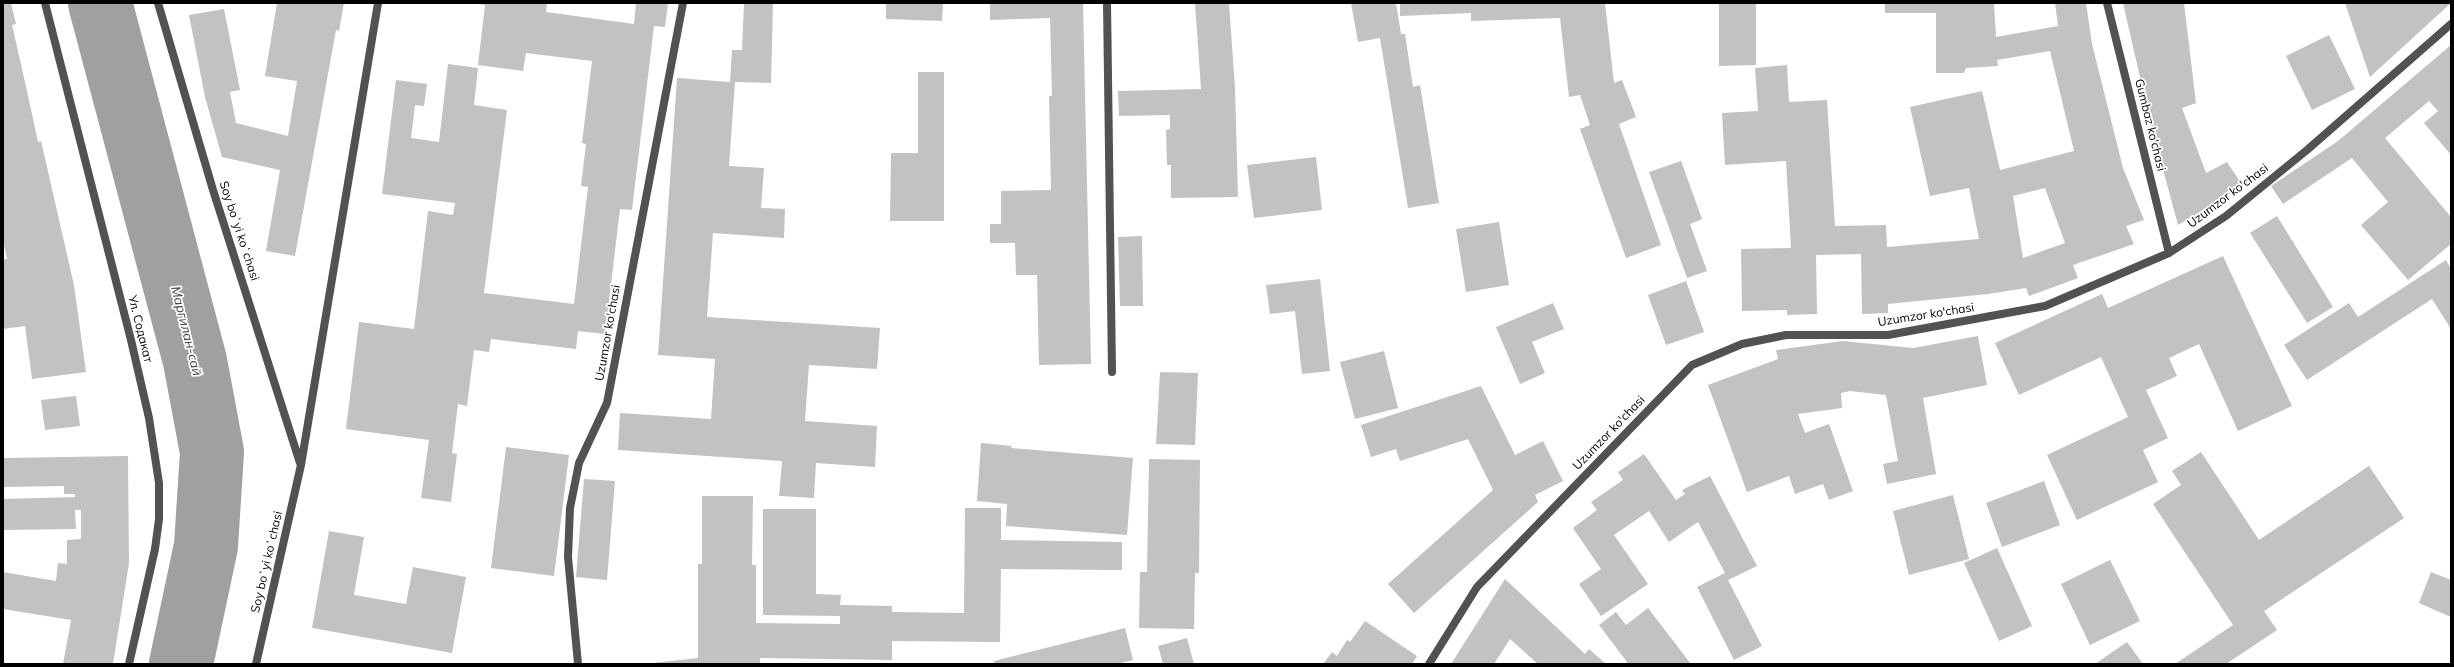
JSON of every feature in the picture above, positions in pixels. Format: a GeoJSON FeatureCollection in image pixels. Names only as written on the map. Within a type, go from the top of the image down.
{"type":"FeatureCollection","features":[{"type":"Feature","properties":{"kind":"street","name":"Ул. Содакат"},"geometry":{"type":"LineString","coordinates":[[45,3],[149,418],[159,483],[159,519],[155,549],[129,664]]}},
{"type":"Feature","properties":{"kind":"street","name":"Soy boʻyi koʻchasi"},"geometry":{"type":"LineString","coordinates":[[158,3],[213,190],[301,465]]}},
{"type":"Feature","properties":{"kind":"street","name":"Soy boʻyi koʻchasi"},"geometry":{"type":"LineString","coordinates":[[256,664],[301,465],[378,3]]}},
{"type":"Feature","properties":{"kind":"street","name":"Uzumzor ko'chasi"},"geometry":{"type":"LineString","coordinates":[[578,664],[568,557],[570,508],[579,463],[607,403],[683,3]]}},
{"type":"Feature","properties":{"kind":"street"},"geometry":{"type":"LineString","coordinates":[[1107,3],[1112,372]]}},
{"type":"Feature","properties":{"kind":"street","name":"Gumbaz ko'chasi"},"geometry":{"type":"LineString","coordinates":[[2107,3],[2169,253]]}},
{"type":"Feature","properties":{"kind":"street","name":"Uzumzor ko'chasi"},"geometry":{"type":"LineString","coordinates":[[1429,664],[1477,586],[1692,365],[1742,344],[1786,335],[1888,335],[2045,306],[2169,253],[2226,216],[2296,160],[2451,24]]}},
{"type":"Feature","properties":{"kind":"building"},"geometry":{"type":"Polygon","coordinates":[[[3,3],[11,3],[16,24],[12,25],[38,142],[41,141],[74,285],[86,372],[32,379],[25,326],[3,329],[3,259],[7,259],[3,240],[3,3]]]}},
{"type":"Feature","properties":{"kind":"building"},"geometry":{"type":"Polygon","coordinates":[[[277,3],[344,3],[339,31],[336,30],[295,256],[266,251],[280,170],[222,157],[205,97],[189,15],[224,9],[240,90],[230,92],[236,123],[288,136],[297,81],[265,76],[277,3]]]}},
{"type":"Feature","properties":{"kind":"building"},"geometry":{"type":"Polygon","coordinates":[[[474,3],[547,3],[546,12],[634,24],[636,3],[668,3],[665,27],[654,26],[632,210],[620,209],[605,334],[578,331],[576,349],[491,339],[489,352],[474,350],[467,406],[458,404],[452,453],[457,454],[451,502],[421,498],[429,440],[346,429],[359,322],[414,329],[428,211],[453,215],[455,203],[382,194],[396,80],[427,84],[424,106],[415,105],[411,138],[439,142],[448,64],[478,68],[474,105],[507,110],[484,293],[574,304],[588,187],[581,186],[586,144],[582,143],[592,61],[526,53],[523,71],[478,65],[485,5],[474,3]]]}},
{"type":"Feature","properties":{"kind":"building"},"geometry":{"type":"Polygon","coordinates":[[[744,3],[773,3],[771,83],[735,82],[729,166],[764,168],[761,208],[785,209],[784,238],[713,233],[707,317],[880,328],[877,369],[809,365],[805,421],[877,426],[875,467],[816,463],[814,498],[779,496],[782,461],[618,450],[620,413],[711,419],[715,359],[658,355],[677,78],[730,82],[732,50],[742,50],[744,3]]]}},
{"type":"Feature","properties":{"kind":"building"},"geometry":{"type":"Polygon","coordinates":[[[886,3],[943,3],[942,21],[886,19],[886,3]]]}},
{"type":"Feature","properties":{"kind":"building"},"geometry":{"type":"Polygon","coordinates":[[[990,3],[1083,3],[1091,364],[1039,365],[1037,275],[1016,275],[1015,243],[990,243],[990,224],[1001,224],[1001,191],[1051,190],[1049,96],[1052,96],[1050,18],[990,20],[990,3]]]}},
{"type":"Feature","properties":{"kind":"building"},"geometry":{"type":"Polygon","coordinates":[[[1195,3],[1229,3],[1235,88],[1238,197],[1171,198],[1171,165],[1167,165],[1166,130],[1170,129],[1170,115],[1119,116],[1118,91],[1201,89],[1195,3]]]}},
{"type":"Feature","properties":{"kind":"building"},"geometry":{"type":"Polygon","coordinates":[[[1351,3],[1396,3],[1401,34],[1405,34],[1413,87],[1420,85],[1439,203],[1408,208],[1380,38],[1358,42],[1351,3]]]}},
{"type":"Feature","properties":{"kind":"building"},"geometry":{"type":"Polygon","coordinates":[[[1400,3],[1605,3],[1614,83],[1622,80],[1636,117],[1619,124],[1661,245],[1626,258],[1580,129],[1590,125],[1580,95],[1569,97],[1560,18],[1471,21],[1471,13],[1400,16],[1400,3]]]}},
{"type":"Feature","properties":{"kind":"building"},"geometry":{"type":"Polygon","coordinates":[[[1719,3],[1756,3],[1756,65],[1719,66],[1719,3]]]}},
{"type":"Feature","properties":{"kind":"building"},"geometry":{"type":"Polygon","coordinates":[[[1885,3],[1994,3],[1996,37],[2058,26],[2055,3],[2086,3],[2092,44],[2123,168],[2144,220],[2126,226],[2134,244],[2073,265],[2078,278],[2029,296],[2026,288],[1988,294],[1888,304],[1888,313],[1862,314],[1861,254],[1816,255],[1817,314],[1787,315],[1787,310],[1742,311],[1741,249],[1791,248],[1786,161],[1725,165],[1722,113],[1758,111],[1755,68],[1787,65],[1789,102],[1827,100],[1835,226],[1886,225],[1887,247],[1979,239],[1969,188],[1930,196],[1910,107],[1982,91],[2000,170],[2074,151],[2050,51],[1997,60],[1998,66],[1966,68],[1964,73],[1936,73],[1936,13],[1885,13],[1885,3]],[[2045,188],[2013,196],[2023,258],[2065,243],[2045,188]]]}},
{"type":"Feature","properties":{"kind":"building"},"geometry":{"type":"Polygon","coordinates":[[[2123,3],[2184,3],[2196,103],[2182,108],[2206,173],[2227,162],[2243,186],[2178,225],[2150,121],[2123,3]]]}},
{"type":"Feature","properties":{"kind":"building"},"geometry":{"type":"Polygon","coordinates":[[[2345,3],[2451,3],[2370,77],[2345,3]]]}},
{"type":"Feature","properties":{"kind":"building"},"geometry":{"type":"Polygon","coordinates":[[[2329,35],[2355,89],[2312,110],[2286,56],[2329,35]]]}},
{"type":"Feature","properties":{"kind":"building"},"geometry":{"type":"Polygon","coordinates":[[[2451,45],[2451,155],[2424,123],[2438,111],[2429,101],[2385,138],[2451,217],[2451,244],[2408,280],[2361,225],[2388,202],[2352,158],[2283,204],[2271,186],[2338,141],[2451,45]]]}},
{"type":"Feature","properties":{"kind":"building"},"geometry":{"type":"Polygon","coordinates":[[[918,72],[944,72],[944,221],[890,221],[891,153],[918,153],[918,72]]]}},
{"type":"Feature","properties":{"kind":"building"},"geometry":{"type":"Polygon","coordinates":[[[1316,157],[1322,210],[1254,218],[1247,165],[1316,157]]]}},
{"type":"Feature","properties":{"kind":"building"},"geometry":{"type":"Polygon","coordinates":[[[1681,161],[1702,219],[1690,224],[1707,271],[1687,278],[1649,172],[1681,161]]]}},
{"type":"Feature","properties":{"kind":"building"},"geometry":{"type":"Polygon","coordinates":[[[2277,216],[2333,307],[2307,323],[2250,233],[2277,216]]]}},
{"type":"Feature","properties":{"kind":"building"},"geometry":{"type":"Polygon","coordinates":[[[1499,222],[1509,285],[1466,292],[1456,229],[1499,222]]]}},
{"type":"Feature","properties":{"kind":"building"},"geometry":{"type":"Polygon","coordinates":[[[1142,236],[1143,306],[1120,306],[1118,237],[1142,236]]]}},
{"type":"Feature","properties":{"kind":"building"},"geometry":{"type":"Polygon","coordinates":[[[2223,256],[2292,406],[2238,431],[2199,344],[2169,358],[2177,376],[2146,390],[2168,438],[2143,450],[2158,482],[2077,520],[2047,455],[2128,417],[2101,357],[2019,395],[1995,343],[2102,294],[2108,308],[2223,256]]]}},
{"type":"Feature","properties":{"kind":"building"},"geometry":{"type":"Polygon","coordinates":[[[2446,260],[2451,269],[2451,329],[2432,299],[2307,380],[2284,345],[2349,303],[2358,317],[2446,260]]]}},
{"type":"Feature","properties":{"kind":"building"},"geometry":{"type":"Polygon","coordinates":[[[1320,279],[1330,371],[1302,374],[1295,311],[1270,314],[1266,285],[1320,279]]]}},
{"type":"Feature","properties":{"kind":"building"},"geometry":{"type":"Polygon","coordinates":[[[1686,281],[1704,332],[1666,345],[1648,295],[1686,281]]]}},
{"type":"Feature","properties":{"kind":"building"},"geometry":{"type":"Polygon","coordinates":[[[1553,303],[1564,329],[1532,342],[1545,373],[1520,384],[1496,327],[1553,303]]]}},
{"type":"Feature","properties":{"kind":"building"},"geometry":{"type":"Polygon","coordinates":[[[1978,336],[1987,385],[1923,398],[1936,474],[1887,484],[1883,464],[1898,461],[1886,395],[1850,391],[1841,393],[1842,408],[1798,414],[1805,433],[1829,424],[1853,491],[1829,500],[1823,484],[1795,494],[1789,476],[1747,492],[1708,385],[1778,359],[1776,350],[1843,341],[1913,348],[1978,336]]]}},
{"type":"Feature","properties":{"kind":"building"},"geometry":{"type":"Polygon","coordinates":[[[1384,351],[1398,408],[1355,419],[1340,362],[1384,351]]]}},
{"type":"Feature","properties":{"kind":"building"},"geometry":{"type":"Polygon","coordinates":[[[1160,372],[1198,373],[1195,445],[1156,444],[1160,372]]]}},
{"type":"Feature","properties":{"kind":"building"},"geometry":{"type":"Polygon","coordinates":[[[1481,386],[1515,455],[1543,441],[1563,481],[1535,495],[1538,502],[1414,613],[1388,584],[1493,490],[1468,439],[1400,461],[1396,449],[1371,457],[1361,425],[1481,386]]]}},
{"type":"Feature","properties":{"kind":"building"},"geometry":{"type":"Polygon","coordinates":[[[76,396],[80,426],[45,430],[41,400],[76,396]]]}},
{"type":"Feature","properties":{"kind":"building"},"geometry":{"type":"Polygon","coordinates":[[[981,443],[1012,446],[1011,448],[1133,458],[1127,535],[1006,526],[1007,504],[977,501],[981,443]]]}},
{"type":"Feature","properties":{"kind":"building"},"geometry":{"type":"Polygon","coordinates":[[[506,447],[569,455],[554,576],[491,568],[506,447]]]}},
{"type":"Feature","properties":{"kind":"building"},"geometry":{"type":"Polygon","coordinates":[[[2201,452],[2259,540],[2369,466],[2404,518],[2264,611],[2277,630],[2226,664],[2175,664],[2233,625],[2153,504],[2181,485],[2172,471],[2201,452]]]}},
{"type":"Feature","properties":{"kind":"building"},"geometry":{"type":"Polygon","coordinates":[[[1644,454],[1676,500],[1685,494],[1682,490],[1710,476],[1757,566],[1728,580],[1762,646],[1734,660],[1697,587],[1725,573],[1698,522],[1669,542],[1649,511],[1614,535],[1648,584],[1601,616],[1579,584],[1601,569],[1573,528],[1597,510],[1591,502],[1623,480],[1618,472],[1644,454]]]}},
{"type":"Feature","properties":{"kind":"building"},"geometry":{"type":"Polygon","coordinates":[[[128,456],[129,563],[113,664],[63,664],[71,620],[3,609],[3,572],[56,581],[58,563],[67,564],[67,540],[81,539],[81,510],[75,510],[76,529],[3,530],[3,499],[75,497],[75,494],[64,494],[64,486],[3,487],[3,458],[128,456]]]}},
{"type":"Feature","properties":{"kind":"building"},"geometry":{"type":"Polygon","coordinates":[[[1149,459],[1200,460],[1199,573],[1195,573],[1194,629],[1139,628],[1140,572],[1147,572],[1149,459]]]}},
{"type":"Feature","properties":{"kind":"building"},"geometry":{"type":"Polygon","coordinates":[[[584,479],[615,481],[607,580],[576,577],[584,479]]]}},
{"type":"Feature","properties":{"kind":"building"},"geometry":{"type":"Polygon","coordinates":[[[2044,481],[2060,525],[2002,547],[1986,503],[2044,481]]]}},
{"type":"Feature","properties":{"kind":"building"},"geometry":{"type":"Polygon","coordinates":[[[1953,495],[1969,559],[1909,575],[1893,511],[1953,495]]]}},
{"type":"Feature","properties":{"kind":"building"},"geometry":{"type":"Polygon","coordinates":[[[702,496],[753,496],[752,565],[756,565],[756,623],[840,624],[840,616],[763,615],[763,509],[816,509],[816,594],[841,595],[840,605],[892,606],[892,612],[964,613],[965,508],[1001,508],[1001,540],[1122,542],[1122,570],[1001,569],[1000,642],[892,641],[892,660],[760,658],[760,664],[644,664],[698,658],[698,564],[702,564],[702,496]]]}},
{"type":"Feature","properties":{"kind":"building"},"geometry":{"type":"Polygon","coordinates":[[[329,531],[364,537],[354,595],[406,604],[413,567],[466,577],[452,653],[312,628],[329,531]]]}},
{"type":"Feature","properties":{"kind":"building"},"geometry":{"type":"Polygon","coordinates":[[[1997,548],[2032,626],[1999,641],[1964,563],[1997,548]]]}},
{"type":"Feature","properties":{"kind":"building"},"geometry":{"type":"Polygon","coordinates":[[[2110,560],[2140,621],[2090,645],[2061,584],[2110,560]]]}},
{"type":"Feature","properties":{"kind":"building"},"geometry":{"type":"Polygon","coordinates":[[[2431,572],[2451,580],[2451,617],[2419,603],[2431,572]]]}},
{"type":"Feature","properties":{"kind":"building"},"geometry":{"type":"Polygon","coordinates":[[[1505,579],[1585,654],[1589,649],[1606,664],[1538,664],[1510,639],[1494,664],[1451,664],[1505,579]]]}},
{"type":"Feature","properties":{"kind":"building"},"geometry":{"type":"Polygon","coordinates":[[[1648,608],[1691,664],[1625,664],[1627,662],[1599,625],[1616,612],[1626,625],[1648,608]]]}},
{"type":"Feature","properties":{"kind":"building"},"geometry":{"type":"Polygon","coordinates":[[[1365,621],[1417,656],[1412,664],[1323,664],[1332,652],[1337,656],[1347,640],[1350,642],[1365,621]]]}},
{"type":"Feature","properties":{"kind":"building"},"geometry":{"type":"Polygon","coordinates":[[[1125,628],[1133,660],[1116,664],[995,664],[994,661],[1125,628]]]}},
{"type":"Feature","properties":{"kind":"building"},"geometry":{"type":"Polygon","coordinates":[[[1187,638],[1194,664],[1163,664],[1158,646],[1187,638]]]}},
{"type":"Feature","properties":{"kind":"building"},"geometry":{"type":"Polygon","coordinates":[[[2127,642],[2143,664],[2095,664],[2127,642]]]}},
{"type":"Feature","properties":{"kind":"waterway","name":"Маргилан-сай"},"geometry":{"type":"LineString","coordinates":[[100,3],[195,361],[212,452],[206,546],[181,664]]}}]}
